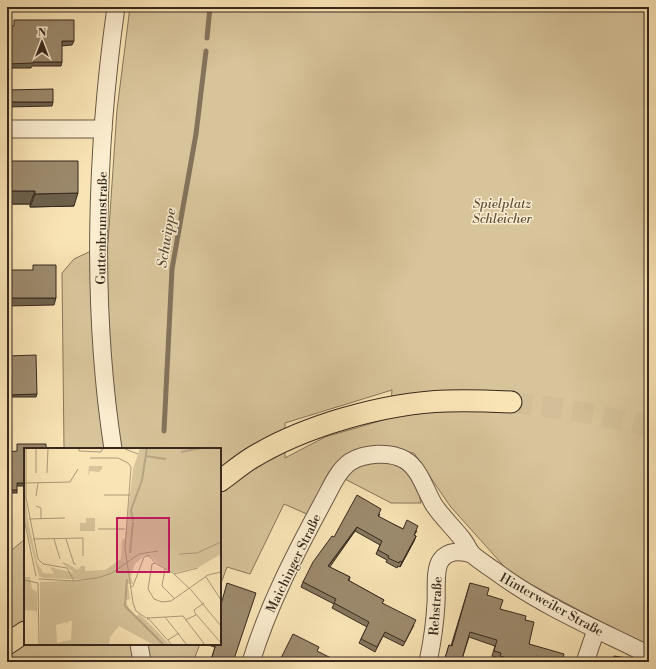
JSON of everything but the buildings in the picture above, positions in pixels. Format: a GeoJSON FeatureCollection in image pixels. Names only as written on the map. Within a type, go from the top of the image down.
{"type":"FeatureCollection","features":[{"type":"Feature","properties":{"kind":"main road"},"geometry":{"type":"LineString","coordinates":[[221,480],[249,459],[280,442],[316,428],[359,415],[404,405],[446,401],[511,402]]}},
{"type":"Feature","properties":{"kind":"main road"},"geometry":{"type":"LineString","coordinates":[[7,644],[24,633]]}},
{"type":"Feature","properties":{"kind":"street","name":"Guttenbrunnstraße"},"geometry":{"type":"LineString","coordinates":[[113,448],[104,370],[99,242],[103,129],[116,7]]}},
{"type":"Feature","properties":{"kind":"street"},"geometry":{"type":"LineString","coordinates":[[7,129],[103,129]]}},
{"type":"Feature","properties":{"kind":"street","name":"Hinterweiler Straße"},"geometry":{"type":"LineString","coordinates":[[343,469],[354,460],[377,454],[397,456],[406,461],[415,468],[435,506],[472,554],[518,588],[596,630],[649,655]]}},
{"type":"Feature","properties":{"kind":"street","name":"Maichinger Straße"},"geometry":{"type":"LineString","coordinates":[[251,662],[264,622],[278,590],[304,537],[343,469]]}},
{"type":"Feature","properties":{"kind":"street","name":"Rehstraße"},"geometry":{"type":"LineString","coordinates":[[428,662],[432,645],[438,566],[441,560],[456,552],[472,554]]}},
{"type":"Feature","properties":{"kind":"street"},"geometry":{"type":"LineString","coordinates":[[585,662],[596,630]]}},
{"type":"Feature","properties":{"kind":"street"},"geometry":{"type":"LineString","coordinates":[[139,645],[142,662]]}},
{"type":"Feature","properties":{"kind":"green space","name":"Spielplatz Schleicher"},"geometry":{"type":"Polygon","coordinates":[[[130,7],[649,7],[649,645],[603,623],[510,573],[450,506],[414,453],[388,450],[349,456],[332,468],[309,515],[284,504],[250,574],[227,567],[221,583],[221,448],[64,448],[62,273],[74,259],[108,243],[117,110],[130,7]],[[392,390],[285,423],[285,458],[325,437],[390,418],[392,390]]]}},
{"type":"Feature","properties":{"kind":"green space"},"geometry":{"type":"Polygon","coordinates":[[[376,457],[406,468],[419,493],[421,503],[391,503],[343,478],[348,469],[376,457]]]}},
{"type":"Feature","properties":{"kind":"green space"},"geometry":{"type":"Polygon","coordinates":[[[24,540],[24,645],[200,645],[193,662],[7,662],[7,554],[24,540]]]}},
{"type":"Feature","properties":{"kind":"waterway","name":"Schwippe"},"geometry":{"type":"LineString","coordinates":[[207,38],[210,7]]}},
{"type":"Feature","properties":{"kind":"waterway","name":"Schwippe"},"geometry":{"type":"LineString","coordinates":[[164,431],[172,269],[196,134],[206,51]]}},
{"type":"Feature","properties":{"kind":"tunnel"},"geometry":{"type":"LineString","coordinates":[[511,402],[580,412],[649,426]]}}]}
